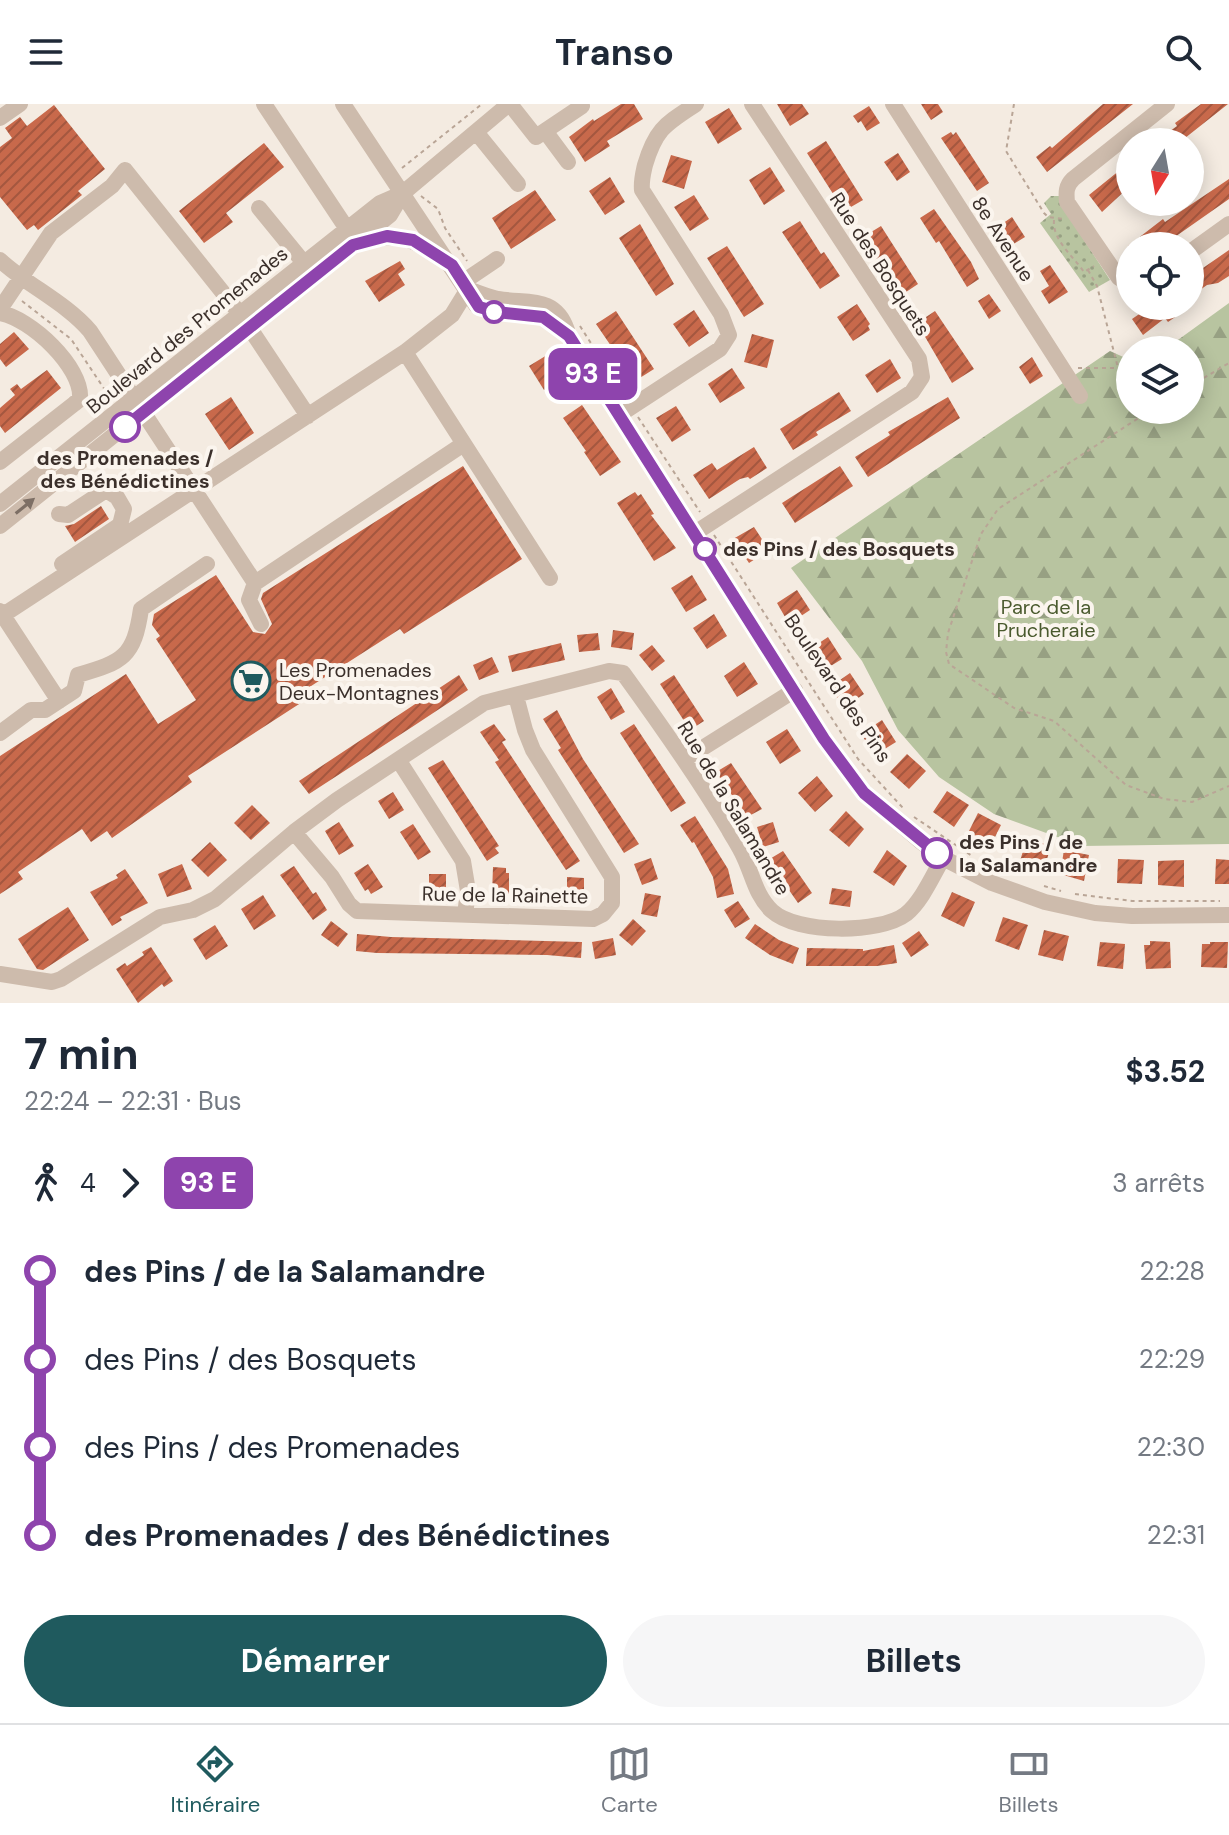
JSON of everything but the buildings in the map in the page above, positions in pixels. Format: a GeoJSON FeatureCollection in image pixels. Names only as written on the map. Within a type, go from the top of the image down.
{"type":"FeatureCollection","features":[{"type":"Feature","properties":{"kind":"street"},"geometry":{"type":"LineString","coordinates":[[0,118],[20,104]]}},
{"type":"Feature","properties":{"kind":"street"},"geometry":{"type":"LineString","coordinates":[[264,104],[350,237],[400,236],[418,243],[498,299],[549,306],[562,316],[569,336]]}},
{"type":"Feature","properties":{"kind":"street"},"geometry":{"type":"LineString","coordinates":[[343,104],[452,265]]}},
{"type":"Feature","properties":{"kind":"street"},"geometry":{"type":"LineString","coordinates":[[510,104],[536,137],[582,106]]}},
{"type":"Feature","properties":{"kind":"street","name":"Boulevard des Promenades"},"geometry":{"type":"LineString","coordinates":[[0,526],[138,406],[350,237],[380,203],[403,193],[510,104]]}},
{"type":"Feature","properties":{"kind":"street"},"geometry":{"type":"LineString","coordinates":[[619,415],[720,349],[729,335],[721,314],[642,190],[641,181],[652,141],[665,125],[696,104]]}},
{"type":"Feature","properties":{"kind":"street","name":"Rue des Bosquets"},"geometry":{"type":"LineString","coordinates":[[695,533],[912,392],[922,377],[919,359],[752,104]]}},
{"type":"Feature","properties":{"kind":"street","name":"8e Avenue"},"geometry":{"type":"LineString","coordinates":[[893,104],[1080,396]]}},
{"type":"Feature","properties":{"kind":"street"},"geometry":{"type":"LineString","coordinates":[[1116,274],[1067,202],[1068,184],[1167,104]]}},
{"type":"Feature","properties":{"kind":"street"},"geometry":{"type":"LineString","coordinates":[[545,131],[568,162]]}},
{"type":"Feature","properties":{"kind":"street"},"geometry":{"type":"LineString","coordinates":[[476,132],[518,184]]}},
{"type":"Feature","properties":{"kind":"street"},"geometry":{"type":"LineString","coordinates":[[1,459],[80,399],[81,390],[80,382],[55,349],[16,318],[0,311],[51,233],[112,186],[125,170],[245,320],[308,416]]}},
{"type":"Feature","properties":{"kind":"street"},"geometry":{"type":"LineString","coordinates":[[259,208],[304,263]]}},
{"type":"Feature","properties":{"kind":"street"},"geometry":{"type":"LineString","coordinates":[[1204,242],[1229,224]]}},
{"type":"Feature","properties":{"kind":"street","name":"Boulevard des Promenades"},"geometry":{"type":"LineString","coordinates":[[245,320],[304,263],[350,237]]}},
{"type":"Feature","properties":{"kind":"street"},"geometry":{"type":"LineString","coordinates":[[59,701],[1,614],[405,352],[452,315],[468,280],[497,259]]}},
{"type":"Feature","properties":{"kind":"street"},"geometry":{"type":"LineString","coordinates":[[0,260],[86,327],[255,583]]}},
{"type":"Feature","properties":{"kind":"street"},"geometry":{"type":"LineString","coordinates":[[468,280],[473,302],[484,310]]}},
{"type":"Feature","properties":{"kind":"street","name":"Boulevard des Pins"},"geometry":{"type":"LineString","coordinates":[[452,315],[484,310],[543,317],[569,336],[824,739],[864,793],[920,841],[943,858],[992,883],[1045,902],[1132,916],[1229,915]]}},
{"type":"Feature","properties":{"kind":"street"},"geometry":{"type":"LineString","coordinates":[[405,352],[550,578]]}},
{"type":"Feature","properties":{"kind":"street","name":"Boulevard des Promenades"},"geometry":{"type":"LineString","coordinates":[[0,504],[138,406]]}},
{"type":"Feature","properties":{"kind":"street"},"geometry":{"type":"LineString","coordinates":[[261,624],[249,600],[255,583],[462,445]]}},
{"type":"Feature","properties":{"kind":"street"},"geometry":{"type":"LineString","coordinates":[[59,514],[68,515],[106,490],[117,497],[124,509],[120,525],[62,564]]}},
{"type":"Feature","properties":{"kind":"street"},"geometry":{"type":"LineString","coordinates":[[0,733],[31,710],[45,710],[74,691],[78,675],[106,667],[130,651],[138,630],[141,609],[207,564]]}},
{"type":"Feature","properties":{"kind":"street","name":"Rue de la Salamandre"},"geometry":{"type":"LineString","coordinates":[[0,974],[52,982],[61,979],[160,917],[193,910],[215,899],[337,800],[484,703],[609,671],[623,673],[685,759],[745,857],[759,895],[784,919],[801,924],[860,928],[884,925],[907,913],[943,858]]}},
{"type":"Feature","properties":{"kind":"street"},"geometry":{"type":"LineString","coordinates":[[685,759],[795,690]]}},
{"type":"Feature","properties":{"kind":"street","name":"Rue de la Rainette"},"geometry":{"type":"LineString","coordinates":[[294,832],[357,911],[593,919],[603,914],[612,903],[612,877],[533,750],[516,696]]}},
{"type":"Feature","properties":{"kind":"street"},"geometry":{"type":"LineString","coordinates":[[399,761],[463,861],[468,891],[465,915]]}},
{"type":"Feature","properties":{"kind":"path"},"geometry":{"type":"LineString","coordinates":[[401,169],[482,104]]}},
{"type":"Feature","properties":{"kind":"path"},"geometry":{"type":"LineString","coordinates":[[1014,104],[1006,151],[1044,213],[1054,219],[1069,217]]}},
{"type":"Feature","properties":{"kind":"path"},"geometry":{"type":"LineString","coordinates":[[428,203],[438,209],[468,280]]}},
{"type":"Feature","properties":{"kind":"path"},"geometry":{"type":"LineString","coordinates":[[1054,219],[1055,232],[1084,272],[1099,262]]}},
{"type":"Feature","properties":{"kind":"path"},"geometry":{"type":"LineString","coordinates":[[1088,270],[1097,286],[1116,360]]}},
{"type":"Feature","properties":{"kind":"path"},"geometry":{"type":"LineString","coordinates":[[1204,378],[1229,363]]}},
{"type":"Feature","properties":{"kind":"path"},"geometry":{"type":"LineString","coordinates":[[1063,369],[1116,368]]}},
{"type":"Feature","properties":{"kind":"path"},"geometry":{"type":"LineString","coordinates":[[637,416],[702,517]]}},
{"type":"Feature","properties":{"kind":"path"},"geometry":{"type":"LineString","coordinates":[[1129,424],[998,509],[981,534],[948,633],[946,652],[949,664],[1014,708],[1054,721],[1126,785],[1164,799],[1192,802],[1229,786]]}},
{"type":"Feature","properties":{"kind":"path","name":"Boulevard des Pins"},"geometry":{"type":"LineString","coordinates":[[713,534],[867,771],[917,819],[979,861]]}},
{"type":"Feature","properties":{"kind":"path"},"geometry":{"type":"LineString","coordinates":[[1036,884],[1068,893],[1132,901],[1229,901]]}},
{"type":"Feature","properties":{"kind":"green space"},"geometry":{"type":"Polygon","coordinates":[[[1051,196],[1059,196],[1064,209],[1110,280],[1089,292],[1040,223],[1051,214],[1044,203],[1051,196]]]}},
{"type":"Feature","properties":{"kind":"green space","name":"Parc de la Prucheraie"},"geometry":{"type":"Polygon","coordinates":[[[1229,303],[1229,844],[1082,846],[994,814],[939,777],[898,730],[862,661],[791,568],[1110,351],[1116,354],[1116,424],[1204,424],[1204,336],[1183,336],[1229,303]]]}},
{"type":"Feature","properties":{"kind":"bus line"},"geometry":{"type":"LineString","coordinates":[[125,427],[353,245],[393,236],[418,243],[452,265],[479,307],[543,317],[569,336],[824,739],[864,793],[937,853]]}},
{"type":"Feature","properties":{"kind":"place","name":"des Promenades / des Bénédictines"},"geometry":{"type":"Point","coordinates":[125,427]}},
{"type":"Feature","properties":{"kind":"place","name":"des Pins / des Bosquets"},"geometry":{"type":"Point","coordinates":[705,549]}},
{"type":"Feature","properties":{"kind":"place","name":"Les Promenades Deux-Montagnes"},"geometry":{"type":"Point","coordinates":[251,681]}},
{"type":"Feature","properties":{"kind":"place","name":"des Pins / de la Salamandre"},"geometry":{"type":"Point","coordinates":[937,853]}}]}
